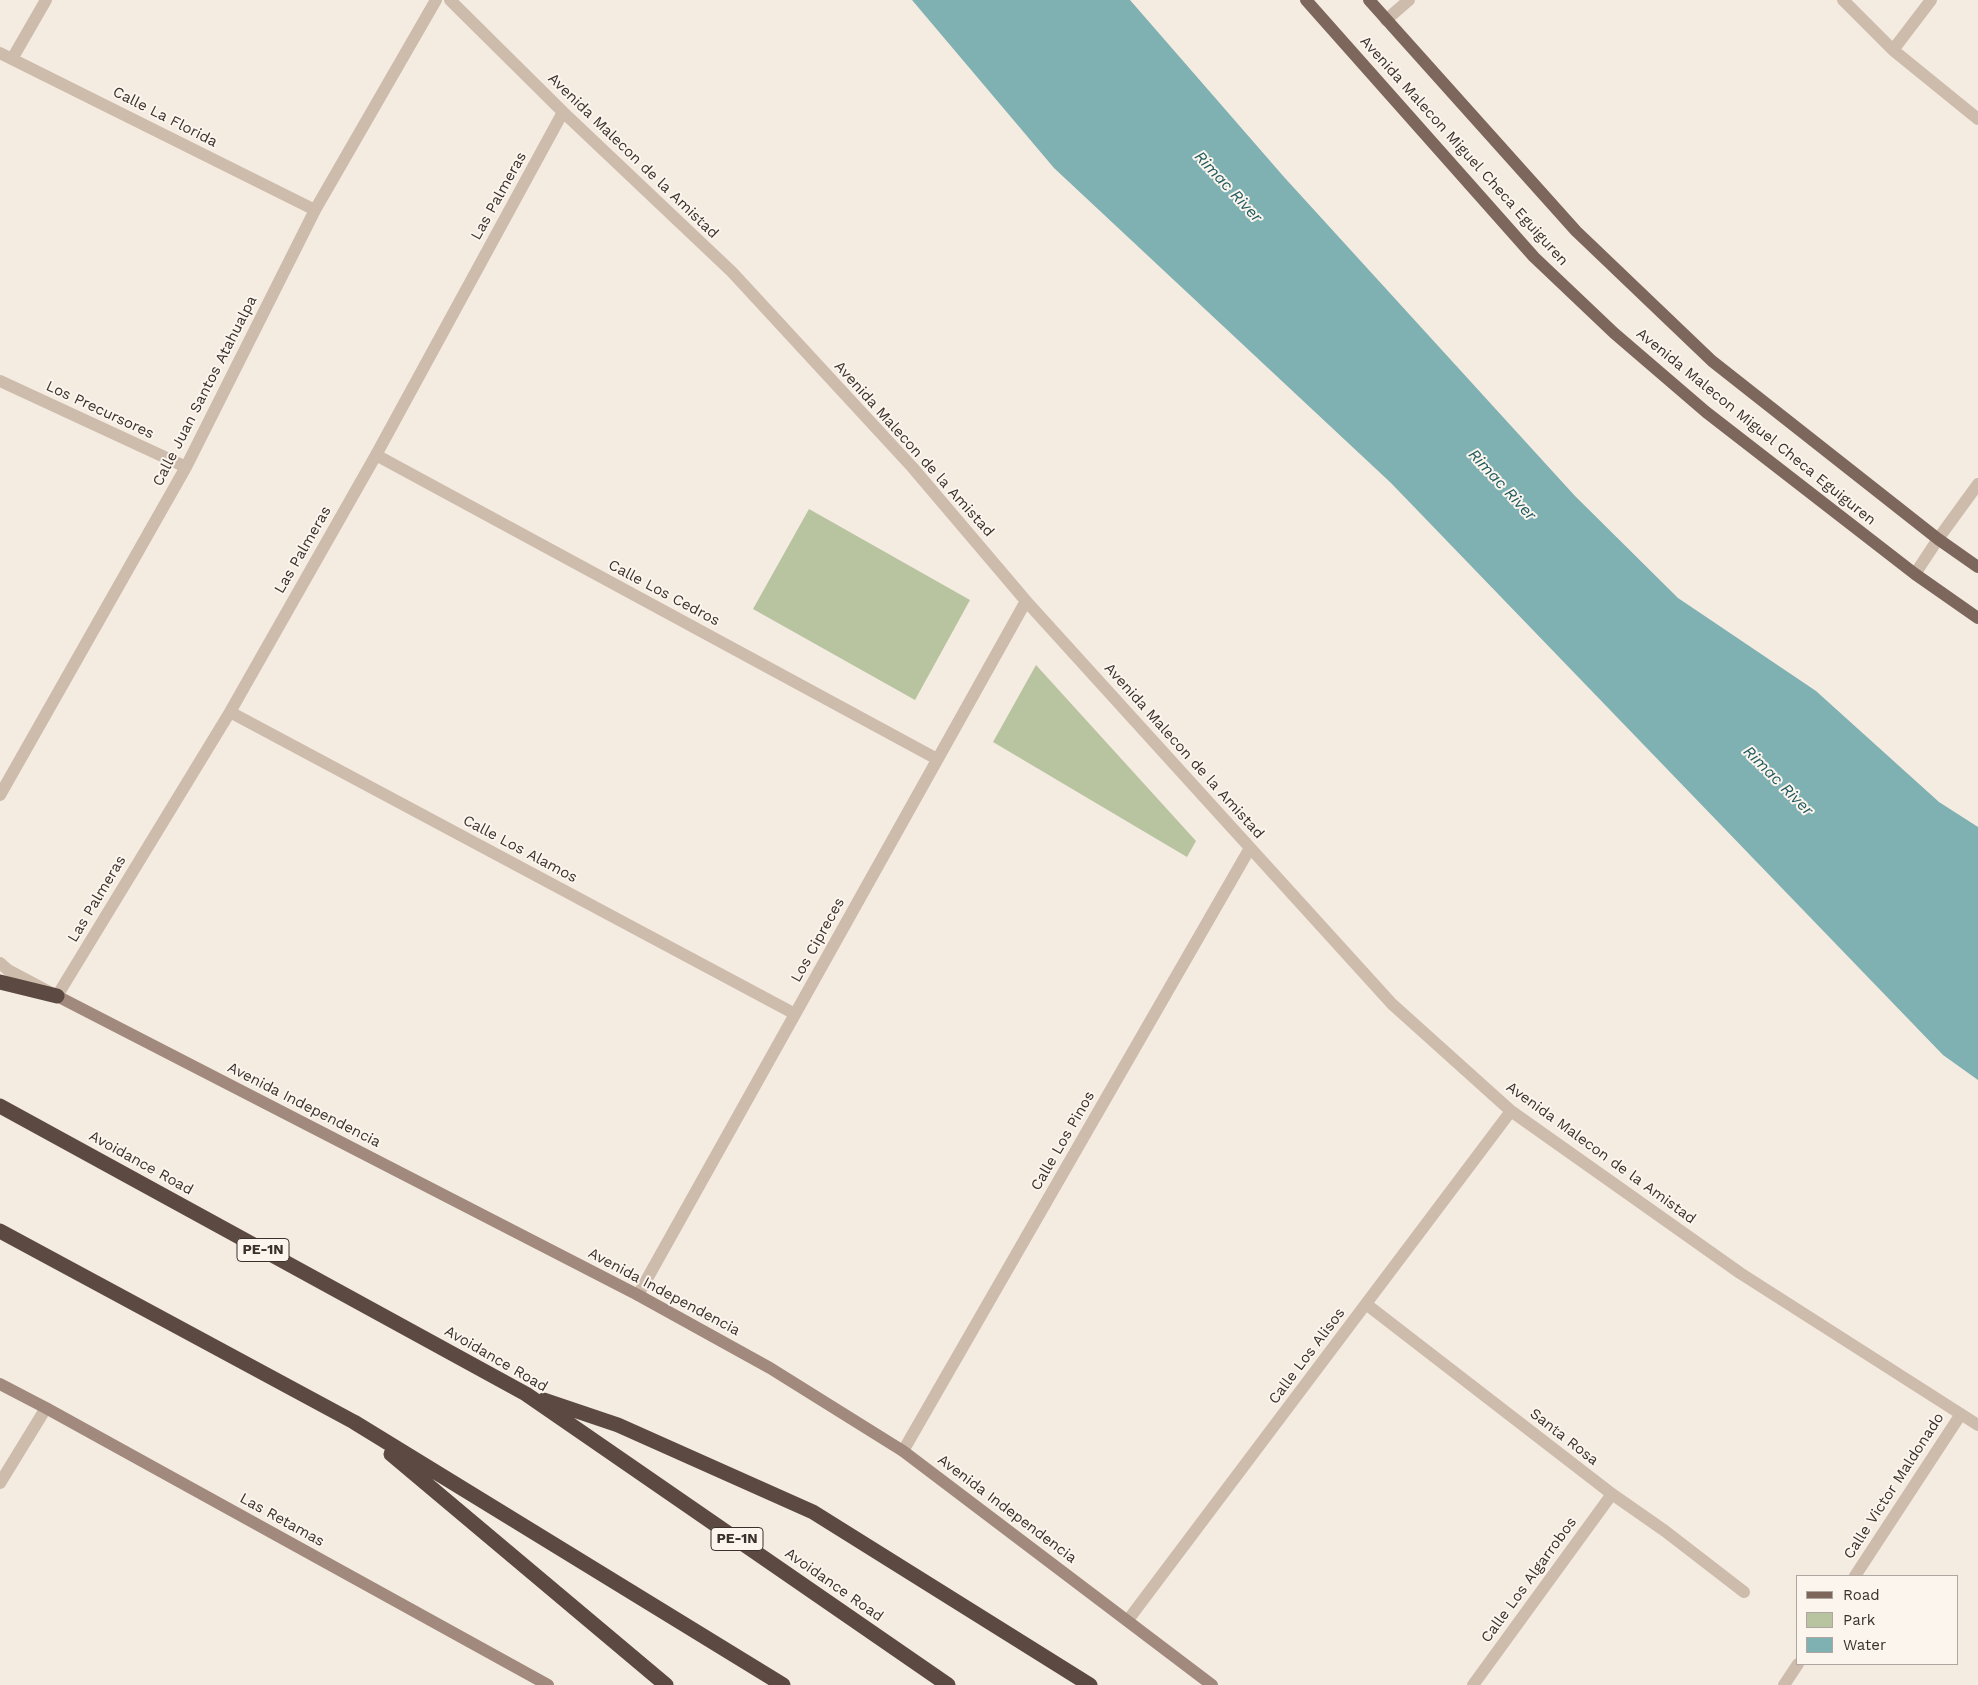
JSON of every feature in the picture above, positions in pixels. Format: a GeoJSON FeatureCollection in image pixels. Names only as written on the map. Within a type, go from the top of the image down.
{"type":"FeatureCollection","features":[{"type":"Feature","properties":{"kind":"highway"},"geometry":{"type":"LineString","coordinates":[[0,982],[57,996]]}},
{"type":"Feature","properties":{"kind":"highway","name":"Avoidance Road"},"geometry":{"type":"LineString","coordinates":[[0,1106],[526,1394],[948,1685]]}},
{"type":"Feature","properties":{"kind":"highway"},"geometry":{"type":"LineString","coordinates":[[0,1231],[354,1422],[783,1685]]}},
{"type":"Feature","properties":{"kind":"highway"},"geometry":{"type":"LineString","coordinates":[[526,1394],[618,1425],[813,1512],[1090,1685]]}},
{"type":"Feature","properties":{"kind":"highway"},"geometry":{"type":"LineString","coordinates":[[354,1422],[666,1685]]}},
{"type":"Feature","properties":{"kind":"main road","name":"Avenida Malecon Miguel Checa Eguiguren"},"geometry":{"type":"LineString","coordinates":[[1306,0],[1534,256],[1614,333],[1706,412],[1915,574],[1978,618]]}},
{"type":"Feature","properties":{"kind":"main road","name":"Avenida Malecon Miguel Checa Eguiguren"},"geometry":{"type":"LineString","coordinates":[[1369,0],[1576,231],[1712,361],[1938,539],[1978,567]]}},
{"type":"Feature","properties":{"kind":"main road","name":"Avenida Independencia"},"geometry":{"type":"LineString","coordinates":[[57,996],[638,1295],[770,1368],[903,1451],[1212,1685]]}},
{"type":"Feature","properties":{"kind":"main road","name":"Las Retamas"},"geometry":{"type":"LineString","coordinates":[[0,1384],[548,1685]]}},
{"type":"Feature","properties":{"kind":"street"},"geometry":{"type":"LineString","coordinates":[[12,59],[46,0]]}},
{"type":"Feature","properties":{"kind":"street","name":"Calle Juan Santos Atahualpa"},"geometry":{"type":"LineString","coordinates":[[0,796],[186,467],[315,210],[436,0]]}},
{"type":"Feature","properties":{"kind":"street","name":"Avenida Malecon de la Amistad"},"geometry":{"type":"LineString","coordinates":[[450,0],[563,112],[732,272],[913,468],[1026,601],[1392,1004],[1511,1111],[1740,1274],[1978,1426]]}},
{"type":"Feature","properties":{"kind":"street"},"geometry":{"type":"LineString","coordinates":[[1386,20],[1409,0]]}},
{"type":"Feature","properties":{"kind":"street"},"geometry":{"type":"LineString","coordinates":[[1843,0],[1893,50],[1978,119]]}},
{"type":"Feature","properties":{"kind":"street"},"geometry":{"type":"LineString","coordinates":[[1893,50],[1931,0]]}},
{"type":"Feature","properties":{"kind":"street","name":"Calle La Florida"},"geometry":{"type":"LineString","coordinates":[[0,53],[315,210]]}},
{"type":"Feature","properties":{"kind":"street","name":"Las Palmeras"},"geometry":{"type":"LineString","coordinates":[[57,996],[230,712],[376,455],[563,112]]}},
{"type":"Feature","properties":{"kind":"street","name":"Los Precursores"},"geometry":{"type":"LineString","coordinates":[[0,381],[186,467]]}},
{"type":"Feature","properties":{"kind":"street","name":"Calle Los Cedros"},"geometry":{"type":"LineString","coordinates":[[376,455],[937,759]]}},
{"type":"Feature","properties":{"kind":"street"},"geometry":{"type":"LineString","coordinates":[[1915,574],[1978,484]]}},
{"type":"Feature","properties":{"kind":"street","name":"Los Cipreces"},"geometry":{"type":"LineString","coordinates":[[638,1295],[1026,601]]}},
{"type":"Feature","properties":{"kind":"street","name":"Calle Los Alamos"},"geometry":{"type":"LineString","coordinates":[[230,712],[795,1014]]}},
{"type":"Feature","properties":{"kind":"street","name":"Calle Los Pinos"},"geometry":{"type":"LineString","coordinates":[[903,1451],[1250,848]]}},
{"type":"Feature","properties":{"kind":"street"},"geometry":{"type":"LineString","coordinates":[[0,963],[8,970],[57,996]]}},
{"type":"Feature","properties":{"kind":"street","name":"Calle Los Alisos"},"geometry":{"type":"LineString","coordinates":[[1128,1620],[1511,1111]]}},
{"type":"Feature","properties":{"kind":"street","name":"Santa Rosa"},"geometry":{"type":"LineString","coordinates":[[1366,1304],[1612,1494],[1665,1531],[1744,1592]]}},
{"type":"Feature","properties":{"kind":"street"},"geometry":{"type":"LineString","coordinates":[[0,1483],[46,1408]]}},
{"type":"Feature","properties":{"kind":"street","name":"Calle Victor Maldonado"},"geometry":{"type":"LineString","coordinates":[[1856,1575],[1961,1414]]}},
{"type":"Feature","properties":{"kind":"street","name":"Calle Los Algarrobos"},"geometry":{"type":"LineString","coordinates":[[1473,1685],[1612,1494]]}},
{"type":"Feature","properties":{"kind":"street"},"geometry":{"type":"LineString","coordinates":[[1784,1685],[1797,1665]]}},
{"type":"Feature","properties":{"kind":"green space"},"geometry":{"type":"Polygon","coordinates":[[[809,509],[970,600],[915,700],[753,609],[809,509]]]}},
{"type":"Feature","properties":{"kind":"green space"},"geometry":{"type":"Polygon","coordinates":[[[1036,665],[1196,841],[1187,857],[993,742],[1036,665]]]}},
{"type":"Feature","properties":{"kind":"water","name":"Rimac River"},"geometry":{"type":"Polygon","coordinates":[[[912,0],[1130,0],[1284,177],[1575,496],[1678,598],[1816,691],[1939,802],[1978,827],[1978,1080],[1943,1055],[1391,483],[1054,168],[912,0]]]}}]}
